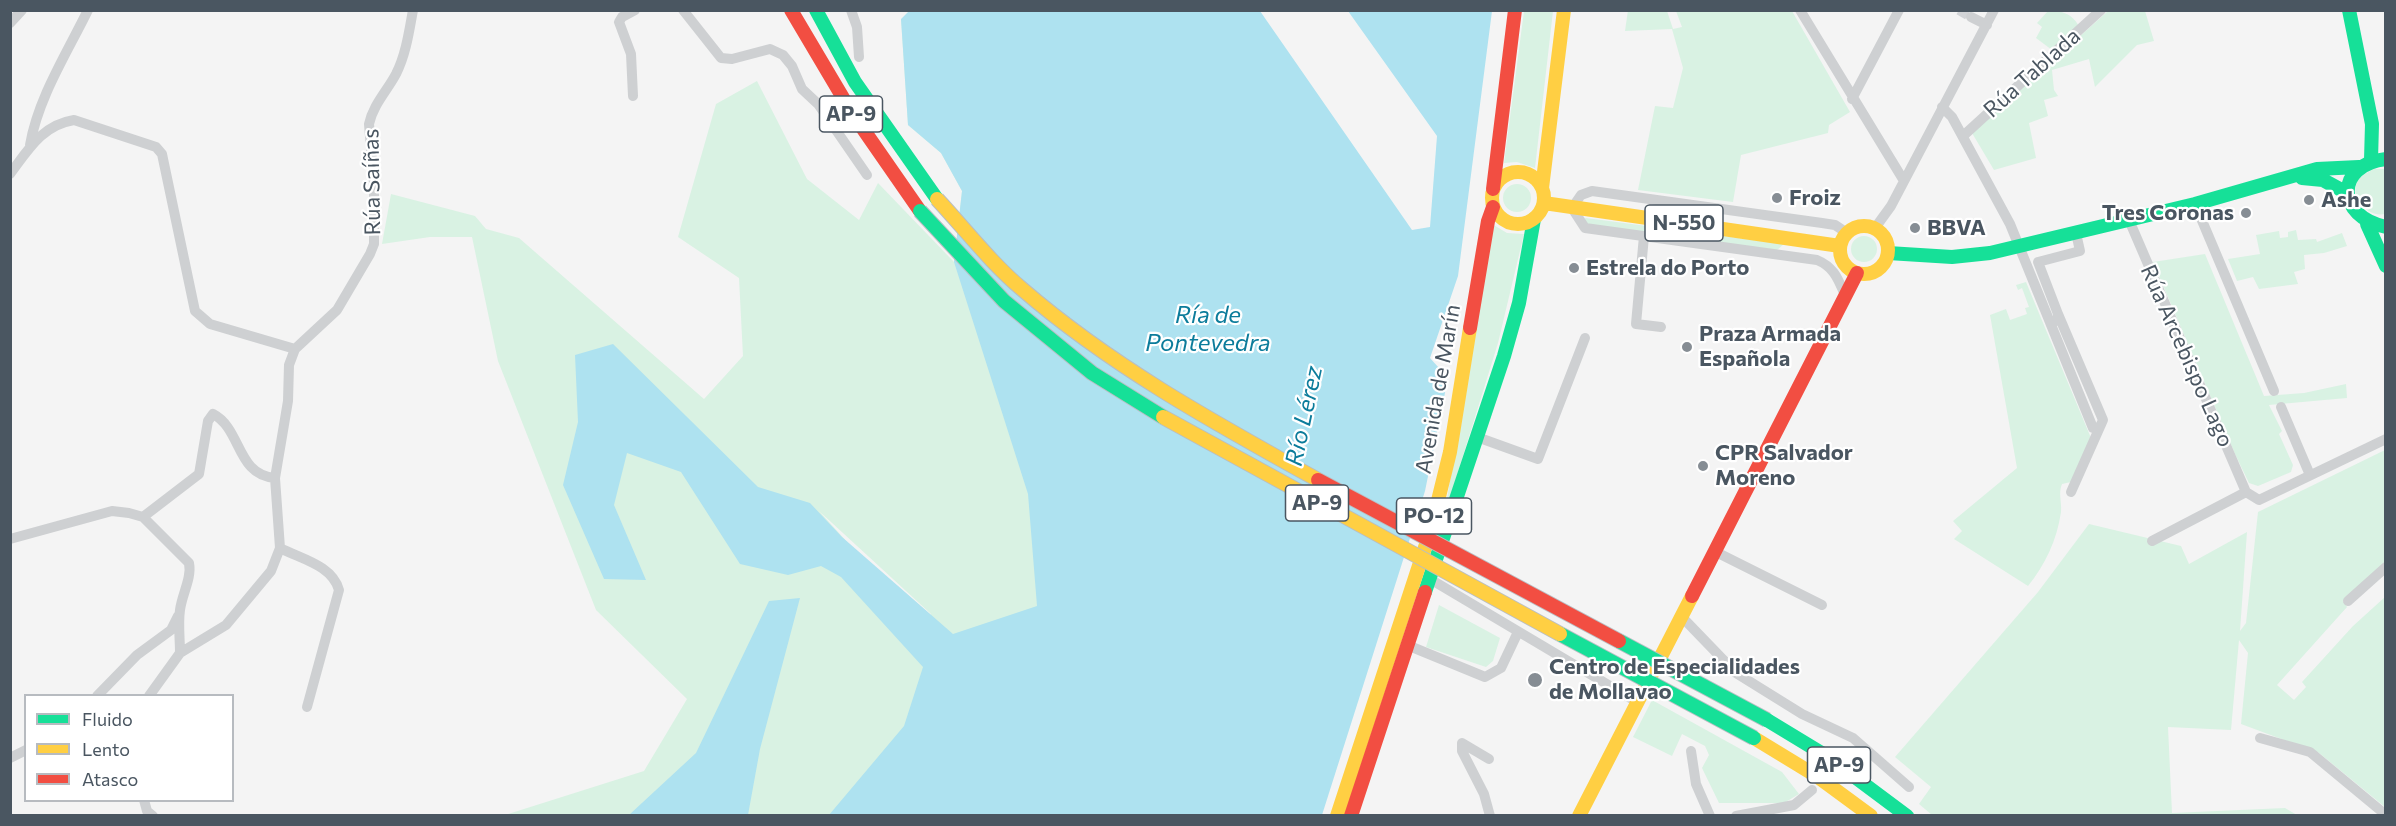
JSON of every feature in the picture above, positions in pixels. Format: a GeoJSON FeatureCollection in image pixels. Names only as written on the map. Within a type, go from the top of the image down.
{"type":"FeatureCollection","features":[{"type":"Feature","properties":{"kind":"main road","name":"AP-9"},"geometry":{"type":"LineString","coordinates":[[791,10],[837,92],[882,161],[920,211],[1004,301],[1092,373],[1193,436],[1754,738],[1818,777],[1871,816]]}},
{"type":"Feature","properties":{"kind":"main road","name":"AP-9"},"geometry":{"type":"LineString","coordinates":[[816,10],[855,82],[937,199],[1020,288],[1104,354],[1204,417],[1358,502],[1767,720],[1828,757],[1907,816]]}},
{"type":"Feature","properties":{"kind":"main road"},"geometry":{"type":"LineString","coordinates":[[1515,10],[1493,189],[1493,207],[1497,215],[1510,224],[1518,225],[1534,219],[1544,203],[1542,188],[1564,10]]}},
{"type":"Feature","properties":{"kind":"main road"},"geometry":{"type":"LineString","coordinates":[[2349,10],[2372,124],[2372,162],[2349,183],[2347,193],[2353,211],[2367,224],[2385,266]]}},
{"type":"Feature","properties":{"kind":"main road"},"geometry":{"type":"LineString","coordinates":[[2372,124],[2385,151]]}},
{"type":"Feature","properties":{"kind":"main road"},"geometry":{"type":"LineString","coordinates":[[1888,253],[1952,257],[2020,246],[2195,204],[2317,169],[2372,162]]}},
{"type":"Feature","properties":{"kind":"main road"},"geometry":{"type":"LineString","coordinates":[[1493,189],[1503,176],[1518,171],[1533,176],[1542,188]]}},
{"type":"Feature","properties":{"kind":"main road"},"geometry":{"type":"LineString","coordinates":[[2292,177],[2323,180],[2347,193]]}},
{"type":"Feature","properties":{"kind":"main road","name":"N-550"},"geometry":{"type":"LineString","coordinates":[[1544,203],[1840,246]]}},
{"type":"Feature","properties":{"kind":"main road","name":"Avenida de Marín"},"geometry":{"type":"LineString","coordinates":[[1337,816],[1434,518],[1450,452],[1488,221],[1493,207]]}},
{"type":"Feature","properties":{"kind":"main road","name":"Avenida de Marín"},"geometry":{"type":"LineString","coordinates":[[1351,816],[1519,303],[1534,219]]}},
{"type":"Feature","properties":{"kind":"main road"},"geometry":{"type":"LineString","coordinates":[[2367,224],[2385,226]]}},
{"type":"Feature","properties":{"kind":"main road"},"geometry":{"type":"LineString","coordinates":[[1860,226],[1875,228],[1886,238],[1888,253],[1886,260],[1877,270],[1857,273],[1845,265],[1840,246],[1847,233],[1860,226]]}},
{"type":"Feature","properties":{"kind":"main road"},"geometry":{"type":"LineString","coordinates":[[1579,816],[1857,273]]}},
{"type":"Feature","properties":{"kind":"street"},"geometry":{"type":"LineString","coordinates":[[10,23],[22,10]]}},
{"type":"Feature","properties":{"kind":"street"},"geometry":{"type":"LineString","coordinates":[[30,145],[33,129],[45,98],[88,10]]}},
{"type":"Feature","properties":{"kind":"street","name":"Rúa Saíñas"},"geometry":{"type":"LineString","coordinates":[[295,349],[337,310],[370,254],[374,243],[374,185],[369,124],[371,115],[400,64],[413,10]]}},
{"type":"Feature","properties":{"kind":"street"},"geometry":{"type":"LineString","coordinates":[[633,96],[631,54],[619,22],[622,17],[635,10]]}},
{"type":"Feature","properties":{"kind":"street"},"geometry":{"type":"LineString","coordinates":[[683,10],[721,58],[732,59],[770,49],[783,55],[792,66],[802,89],[818,104],[867,175]]}},
{"type":"Feature","properties":{"kind":"street"},"geometry":{"type":"LineString","coordinates":[[850,10],[857,27],[859,57]]}},
{"type":"Feature","properties":{"kind":"street"},"geometry":{"type":"LineString","coordinates":[[1800,10],[1852,99],[1904,181]]}},
{"type":"Feature","properties":{"kind":"street"},"geometry":{"type":"LineString","coordinates":[[1852,99],[1899,10]]}},
{"type":"Feature","properties":{"kind":"street"},"geometry":{"type":"LineString","coordinates":[[1875,228],[1892,206],[1994,10]]}},
{"type":"Feature","properties":{"kind":"street","name":"Rúa Tablada"},"geometry":{"type":"LineString","coordinates":[[1963,136],[2101,10]]}},
{"type":"Feature","properties":{"kind":"street"},"geometry":{"type":"LineString","coordinates":[[1971,16],[1987,25]]}},
{"type":"Feature","properties":{"kind":"street"},"geometry":{"type":"LineString","coordinates":[[1942,107],[1952,117],[1963,136],[2020,246],[2093,428]]}},
{"type":"Feature","properties":{"kind":"street"},"geometry":{"type":"LineString","coordinates":[[10,174],[30,145],[63,122],[75,120],[156,147],[162,154],[195,310],[210,324],[295,349],[289,365],[288,401],[275,478],[280,548],[272,571],[262,586],[226,625],[180,653],[150,694]]}},
{"type":"Feature","properties":{"kind":"street","name":"N-550"},"geometry":{"type":"LineString","coordinates":[[1572,207],[1581,195],[1592,191],[1822,223],[1834,225],[1847,233]]}},
{"type":"Feature","properties":{"kind":"street"},"geometry":{"type":"LineString","coordinates":[[2195,204],[2274,392]]}},
{"type":"Feature","properties":{"kind":"street"},"geometry":{"type":"LineString","coordinates":[[1572,207],[1585,228],[1817,260],[1829,265],[1837,275],[1845,295]]}},
{"type":"Feature","properties":{"kind":"street","name":"Rúa Arcebispo Lago"},"geometry":{"type":"LineString","coordinates":[[2129,220],[2246,492]]}},
{"type":"Feature","properties":{"kind":"street"},"geometry":{"type":"LineString","coordinates":[[2071,492],[2103,420],[2038,262],[2080,251],[2076,233]]}},
{"type":"Feature","properties":{"kind":"street"},"geometry":{"type":"LineString","coordinates":[[1644,236],[1636,324],[1661,327]]}},
{"type":"Feature","properties":{"kind":"street"},"geometry":{"type":"LineString","coordinates":[[1779,255],[1796,239]]}},
{"type":"Feature","properties":{"kind":"street"},"geometry":{"type":"LineString","coordinates":[[2058,314],[2058,339]]}},
{"type":"Feature","properties":{"kind":"street"},"geometry":{"type":"LineString","coordinates":[[1477,437],[1538,459],[1585,338]]}},
{"type":"Feature","properties":{"kind":"street"},"geometry":{"type":"LineString","coordinates":[[2281,407],[2310,475]]}},
{"type":"Feature","properties":{"kind":"street"},"geometry":{"type":"LineString","coordinates":[[143,517],[199,474],[208,421],[213,414],[237,442],[250,467],[257,474],[275,478]]}},
{"type":"Feature","properties":{"kind":"street"},"geometry":{"type":"LineString","coordinates":[[2152,542],[2246,492],[2259,500],[2385,439]]}},
{"type":"Feature","properties":{"kind":"street"},"geometry":{"type":"LineString","coordinates":[[11,535],[112,511],[143,517],[189,563],[190,572],[183,590],[180,613],[180,653]]}},
{"type":"Feature","properties":{"kind":"street"},"geometry":{"type":"LineString","coordinates":[[280,548],[323,568],[332,576],[339,590],[307,707]]}},
{"type":"Feature","properties":{"kind":"street"},"geometry":{"type":"LineString","coordinates":[[1714,551],[1822,605]]}},
{"type":"Feature","properties":{"kind":"street"},"geometry":{"type":"LineString","coordinates":[[2348,601],[2385,567]]}},
{"type":"Feature","properties":{"kind":"street"},"geometry":{"type":"LineString","coordinates":[[1430,579],[1637,702]]}},
{"type":"Feature","properties":{"kind":"street"},"geometry":{"type":"LineString","coordinates":[[99,694],[137,656],[171,630],[180,613]]}},
{"type":"Feature","properties":{"kind":"street"},"geometry":{"type":"LineString","coordinates":[[1681,616],[1736,673],[1802,714],[1853,738],[1909,787]]}},
{"type":"Feature","properties":{"kind":"street"},"geometry":{"type":"LineString","coordinates":[[1407,645],[1485,677],[1501,668],[1518,632]]}},
{"type":"Feature","properties":{"kind":"street"},"geometry":{"type":"LineString","coordinates":[[2260,738],[2310,752],[2385,815]]}},
{"type":"Feature","properties":{"kind":"street"},"geometry":{"type":"LineString","coordinates":[[1489,759],[1462,743],[1462,751],[1484,794],[1490,816]]}},
{"type":"Feature","properties":{"kind":"street"},"geometry":{"type":"LineString","coordinates":[[10,758],[24,751]]}},
{"type":"Feature","properties":{"kind":"street"},"geometry":{"type":"LineString","coordinates":[[1691,751],[1696,784],[1710,816]]}},
{"type":"Feature","properties":{"kind":"street"},"geometry":{"type":"LineString","coordinates":[[1736,816],[1794,806],[1812,789]]}},
{"type":"Feature","properties":{"kind":"street"},"geometry":{"type":"LineString","coordinates":[[144,802],[147,811],[153,816]]}},
{"type":"Feature","properties":{"kind":"green space"},"geometry":{"type":"Polygon","coordinates":[[[1628,10],[1667,11],[1673,29],[1682,27],[1676,11],[1792,11],[1850,112],[1829,125],[1828,133],[1741,155],[1733,202],[1638,190],[1655,106],[1673,108],[1683,68],[1672,29],[1625,31],[1628,10]]]}},
{"type":"Feature","properties":{"kind":"green space"},"geometry":{"type":"Polygon","coordinates":[[[1524,11],[1553,11],[1535,168],[1517,162],[1504,163],[1524,11]]]}},
{"type":"Feature","properties":{"kind":"green space"},"geometry":{"type":"Polygon","coordinates":[[[2048,11],[2066,14],[2073,18],[2079,26],[2052,50],[2036,38],[2042,27],[2037,23],[2048,11]]]}},
{"type":"Feature","properties":{"kind":"green space"},"geometry":{"type":"Polygon","coordinates":[[[2108,11],[2145,11],[2154,41],[2137,45],[2095,87],[2089,59],[2052,70],[2054,90],[2058,96],[2044,100],[2048,116],[2029,123],[2036,158],[1994,170],[1972,133],[2108,11]]]}},
{"type":"Feature","properties":{"kind":"green space"},"geometry":{"type":"Polygon","coordinates":[[[1026,17],[1056,815],[505,815],[644,771],[687,699],[596,610],[498,361],[472,237],[430,237],[382,244],[391,194],[475,216],[486,229],[519,238],[704,399],[743,356],[739,278],[678,237],[716,104],[757,81],[807,179],[859,220],[878,183],[954,262],[962,191],[941,153],[908,125],[901,19],[1026,17]],[[819,511],[849,544],[931,614],[819,511]]]}},
{"type":"Feature","properties":{"kind":"green space"},"geometry":{"type":"Polygon","coordinates":[[[2374,169],[2385,169],[2385,214],[2371,212],[2365,208],[2360,203],[2355,190],[2362,176],[2374,169]]]}},
{"type":"Feature","properties":{"kind":"green space"},"geometry":{"type":"Polygon","coordinates":[[[1517,184],[1527,188],[1531,198],[1527,208],[1517,212],[1507,208],[1503,198],[1507,188],[1517,184]]]}},
{"type":"Feature","properties":{"kind":"green space"},"geometry":{"type":"Polygon","coordinates":[[[1582,219],[1784,244],[1777,250],[1585,224],[1582,219]]]}},
{"type":"Feature","properties":{"kind":"green space"},"geometry":{"type":"Polygon","coordinates":[[[1492,224],[1507,233],[1524,234],[1498,343],[1444,517],[1492,224]]]}},
{"type":"Feature","properties":{"kind":"green space"},"geometry":{"type":"Polygon","coordinates":[[[2296,230],[2298,240],[2316,239],[2317,242],[2342,233],[2347,246],[2324,253],[2304,255],[2305,269],[2294,272],[2298,284],[2259,289],[2253,277],[2237,281],[2228,259],[2260,254],[2256,235],[2279,231],[2280,238],[2288,237],[2288,232],[2296,230]]]}},
{"type":"Feature","properties":{"kind":"green space"},"geometry":{"type":"Polygon","coordinates":[[[1864,236],[1873,240],[1877,249],[1873,258],[1864,262],[1855,258],[1851,249],[1855,240],[1864,236]]]}},
{"type":"Feature","properties":{"kind":"green space"},"geometry":{"type":"Polygon","coordinates":[[[2205,254],[2264,396],[2304,393],[2346,384],[2347,398],[2269,405],[2282,431],[2279,434],[2293,465],[2291,472],[2258,486],[2249,483],[2235,454],[2153,262],[2205,254]]]}},
{"type":"Feature","properties":{"kind":"green space"},"geometry":{"type":"Polygon","coordinates":[[[2026,282],[2091,438],[2071,482],[2062,484],[2061,512],[2057,532],[2045,561],[2028,586],[1954,539],[1962,531],[1953,521],[2017,468],[1990,315],[2006,309],[2010,320],[2027,314],[2025,308],[2029,307],[2022,288],[2018,290],[2016,285],[2026,282]]]}},
{"type":"Feature","properties":{"kind":"green space"},"geometry":{"type":"Polygon","coordinates":[[[2385,450],[2385,567],[2343,601],[2347,607],[2277,685],[2294,700],[2306,687],[2302,682],[2353,626],[2385,597],[2385,807],[2319,753],[2241,724],[2248,653],[2239,640],[2231,730],[2168,727],[2172,813],[2285,808],[2297,815],[1932,815],[1919,804],[1931,787],[1895,757],[2038,592],[2089,524],[2181,546],[2189,564],[2247,532],[2240,631],[2246,623],[2258,512],[2385,450]]]}},
{"type":"Feature","properties":{"kind":"green space"},"geometry":{"type":"Polygon","coordinates":[[[1439,605],[1500,638],[1493,661],[1486,667],[1426,647],[1439,605]]]}},
{"type":"Feature","properties":{"kind":"green space"},"geometry":{"type":"Polygon","coordinates":[[[1652,700],[1782,772],[1799,794],[1784,803],[1719,803],[1702,768],[1709,755],[1705,746],[1682,734],[1672,756],[1633,737],[1652,700]]]}},
{"type":"Feature","properties":{"kind":"water","name":"Ría de Pontevedra"},"geometry":{"type":"Polygon","coordinates":[[[910,10],[1260,11],[1412,230],[1430,227],[1437,136],[1348,11],[1492,11],[1458,276],[1430,358],[1448,378],[1425,491],[1322,815],[829,815],[904,726],[923,667],[841,577],[821,566],[788,575],[740,564],[681,472],[627,453],[614,505],[646,580],[604,579],[563,485],[578,422],[575,355],[613,344],[758,487],[810,503],[842,537],[953,634],[1037,606],[1028,494],[954,262],[962,191],[941,153],[908,125],[901,19],[910,10]]]}},
{"type":"Feature","properties":{"kind":"water"},"geometry":{"type":"Polygon","coordinates":[[[800,598],[760,749],[748,815],[629,815],[696,753],[769,601],[800,598]]]}},
{"type":"Feature","properties":{"kind":"tunnel"},"geometry":{"type":"LineString","coordinates":[[1959,10],[1971,17]]}},
{"type":"Feature","properties":{"kind":"traffic: fast"},"geometry":{"type":"LineString","coordinates":[[816,10],[855,82],[937,199]]}},
{"type":"Feature","properties":{"kind":"traffic: fast"},"geometry":{"type":"LineString","coordinates":[[2349,10],[2372,124],[2371,160]]}},
{"type":"Feature","properties":{"kind":"traffic: fast"},"geometry":{"type":"LineString","coordinates":[[2386,159],[2369,163],[2357,171],[2350,181],[2348,192],[2350,203],[2358,213],[2386,227]]}},
{"type":"Feature","properties":{"kind":"traffic: fast"},"geometry":{"type":"LineString","coordinates":[[1888,253],[1952,257],[1990,253],[2195,204],[2317,169],[2359,167]]}},
{"type":"Feature","properties":{"kind":"traffic: fast"},"geometry":{"type":"LineString","coordinates":[[2302,178],[2323,180],[2347,193]]}},
{"type":"Feature","properties":{"kind":"traffic: fast"},"geometry":{"type":"LineString","coordinates":[[920,211],[1004,301],[1092,373],[1163,417]]}},
{"type":"Feature","properties":{"kind":"traffic: fast"},"geometry":{"type":"LineString","coordinates":[[1425,592],[1504,356],[1519,303],[1534,219]]}},
{"type":"Feature","properties":{"kind":"traffic: fast"},"geometry":{"type":"LineString","coordinates":[[2367,224],[2386,266]]}},
{"type":"Feature","properties":{"kind":"traffic: fast"},"geometry":{"type":"LineString","coordinates":[[1560,634],[1754,738]]}},
{"type":"Feature","properties":{"kind":"traffic: fast"},"geometry":{"type":"LineString","coordinates":[[1619,641],[1767,720]]}},
{"type":"Feature","properties":{"kind":"traffic: fast"},"geometry":{"type":"LineString","coordinates":[[1767,720],[1828,757],[1907,816]]}},
{"type":"Feature","properties":{"kind":"traffic: slow"},"geometry":{"type":"LineString","coordinates":[[1542,188],[1564,10]]}},
{"type":"Feature","properties":{"kind":"traffic: slow"},"geometry":{"type":"LineString","coordinates":[[1513,172],[1523,172],[1537,179],[1544,198],[1537,217],[1523,224],[1513,224],[1503,220],[1496,213],[1492,203],[1492,193],[1496,183],[1503,176],[1513,172]]}},
{"type":"Feature","properties":{"kind":"traffic: slow"},"geometry":{"type":"LineString","coordinates":[[937,199],[1011,279],[1091,343],[1203,415],[1318,480]]}},
{"type":"Feature","properties":{"kind":"traffic: slow"},"geometry":{"type":"LineString","coordinates":[[1544,203],[1840,246]]}},
{"type":"Feature","properties":{"kind":"traffic: slow"},"geometry":{"type":"LineString","coordinates":[[1864,226],[1881,233],[1888,250],[1881,267],[1864,274],[1847,267],[1840,250],[1847,233],[1864,226]]}},
{"type":"Feature","properties":{"kind":"traffic: slow"},"geometry":{"type":"LineString","coordinates":[[1337,816],[1431,529],[1450,452],[1470,328]]}},
{"type":"Feature","properties":{"kind":"traffic: slow"},"geometry":{"type":"LineString","coordinates":[[1163,417],[1560,634]]}},
{"type":"Feature","properties":{"kind":"traffic: slow"},"geometry":{"type":"LineString","coordinates":[[1579,816],[1692,596]]}},
{"type":"Feature","properties":{"kind":"traffic: slow"},"geometry":{"type":"LineString","coordinates":[[1754,738],[1818,777],[1871,816]]}},
{"type":"Feature","properties":{"kind":"traffic: jam"},"geometry":{"type":"LineString","coordinates":[[791,10],[852,113],[920,211]]}},
{"type":"Feature","properties":{"kind":"traffic: jam"},"geometry":{"type":"LineString","coordinates":[[1493,189],[1515,10]]}},
{"type":"Feature","properties":{"kind":"traffic: jam"},"geometry":{"type":"LineString","coordinates":[[1470,328],[1488,221],[1493,207]]}},
{"type":"Feature","properties":{"kind":"traffic: jam"},"geometry":{"type":"LineString","coordinates":[[1692,596],[1857,273]]}},
{"type":"Feature","properties":{"kind":"traffic: jam"},"geometry":{"type":"LineString","coordinates":[[1318,480],[1619,641]]}},
{"type":"Feature","properties":{"kind":"traffic: jam"},"geometry":{"type":"LineString","coordinates":[[1351,816],[1425,592]]}},
{"type":"Feature","properties":{"kind":"place","name":"Froiz"},"geometry":{"type":"Point","coordinates":[1777,198]}},
{"type":"Feature","properties":{"kind":"place","name":"Ashe"},"geometry":{"type":"Point","coordinates":[2309,200]}},
{"type":"Feature","properties":{"kind":"place","name":"Tres Coronas"},"geometry":{"type":"Point","coordinates":[2246,213]}},
{"type":"Feature","properties":{"kind":"place","name":"BBVA"},"geometry":{"type":"Point","coordinates":[1915,228]}},
{"type":"Feature","properties":{"kind":"place","name":"Estrela do Porto"},"geometry":{"type":"Point","coordinates":[1574,268]}},
{"type":"Feature","properties":{"kind":"place","name":"Praza Armada Española"},"geometry":{"type":"Point","coordinates":[1687,347]}},
{"type":"Feature","properties":{"kind":"place","name":"CPR Salvador Moreno"},"geometry":{"type":"Point","coordinates":[1703,466]}},
{"type":"Feature","properties":{"kind":"place","name":"Centro de Especialidades de Mollavao"},"geometry":{"type":"Point","coordinates":[1535,680]}},
{"type":"Feature","properties":{"kind":"water label","name":"Río Lérez"},"geometry":{"type":"Point","coordinates":[1304,416]}}]}
